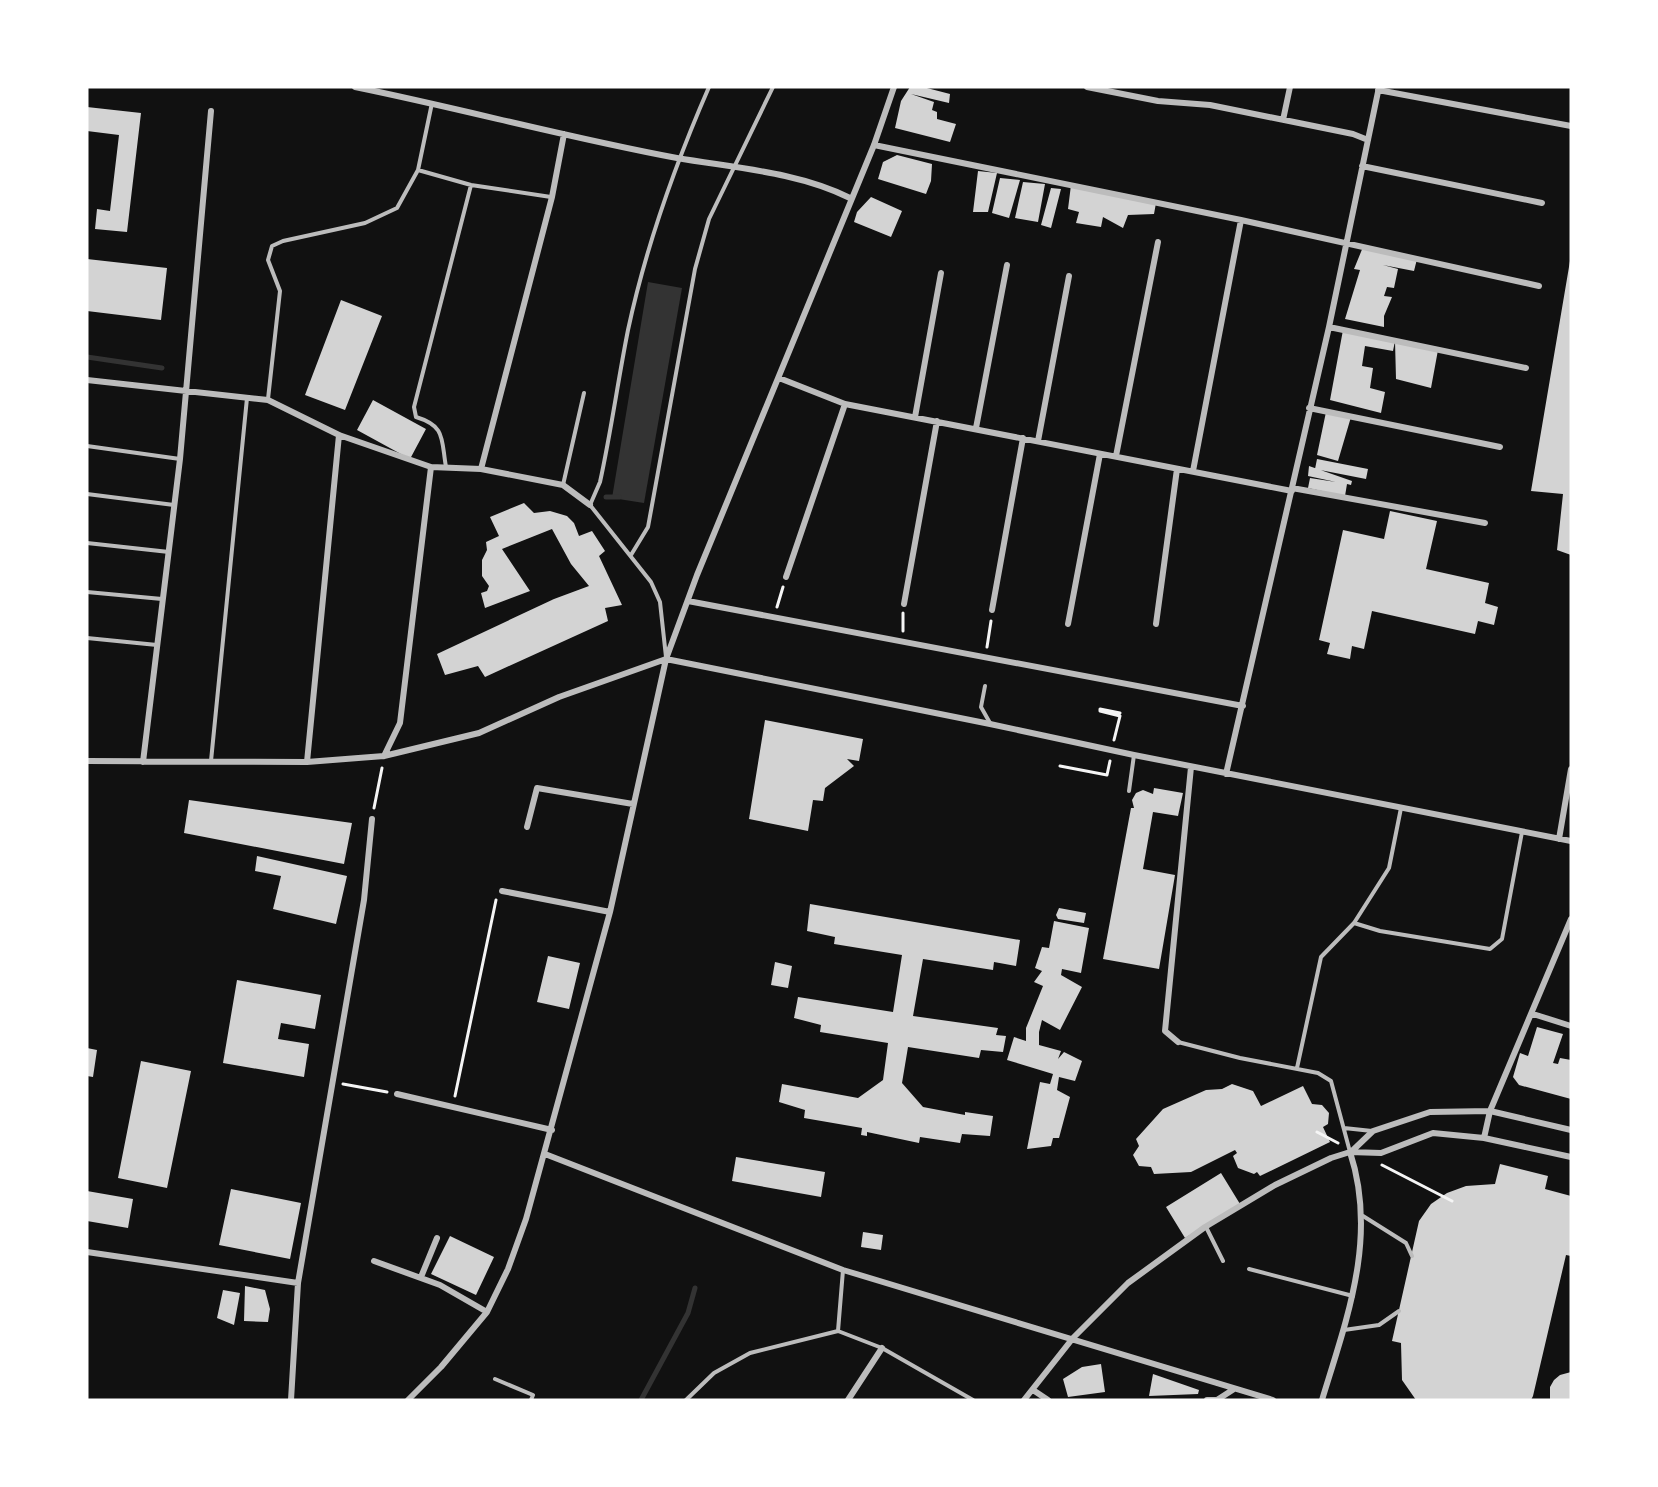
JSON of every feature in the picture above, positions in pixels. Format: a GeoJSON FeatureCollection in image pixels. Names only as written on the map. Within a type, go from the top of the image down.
{"type":"FeatureCollection","features":[{"type":"Feature","properties":{"kind":"street"},"geometry":{"type":"LineString","coordinates":[[355,87],[678,158],[735,166],[830,188],[850,198]]}},
{"type":"Feature","properties":{"kind":"street"},"geometry":{"type":"LineString","coordinates":[[408,1400],[441,1367],[487,1312],[508,1269],[526,1219],[552,1130],[610,912],[666,659],[850,198],[874,145],[894,87]]}},
{"type":"Feature","properties":{"kind":"street"},"geometry":{"type":"LineString","coordinates":[[1087,87],[1158,101],[1210,105],[1368,140]]}},
{"type":"Feature","properties":{"kind":"street"},"geometry":{"type":"LineString","coordinates":[[1283,120],[1290,87]]}},
{"type":"Feature","properties":{"kind":"street"},"geometry":{"type":"LineString","coordinates":[[1226,774],[1329,327],[1378,88],[1571,126]]}},
{"type":"Feature","properties":{"kind":"street"},"geometry":{"type":"LineString","coordinates":[[143,762],[180,459],[184,391],[211,111]]}},
{"type":"Feature","properties":{"kind":"street"},"geometry":{"type":"LineString","coordinates":[[481,469],[552,197],[564,134]]}},
{"type":"Feature","properties":{"kind":"street"},"geometry":{"type":"LineString","coordinates":[[874,145],[1241,220],[1539,286]]}},
{"type":"Feature","properties":{"kind":"street"},"geometry":{"type":"LineString","coordinates":[[1362,166],[1542,203]]}},
{"type":"Feature","properties":{"kind":"street"},"geometry":{"type":"LineString","coordinates":[[1192,471],[1241,220]]}},
{"type":"Feature","properties":{"kind":"street"},"geometry":{"type":"LineString","coordinates":[[1116,456],[1158,242]]}},
{"type":"Feature","properties":{"kind":"street"},"geometry":{"type":"LineString","coordinates":[[976,428],[1007,265]]}},
{"type":"Feature","properties":{"kind":"street"},"geometry":{"type":"LineString","coordinates":[[915,417],[941,273]]}},
{"type":"Feature","properties":{"kind":"street"},"geometry":{"type":"LineString","coordinates":[[1038,441],[1069,276]]}},
{"type":"Feature","properties":{"kind":"street"},"geometry":{"type":"LineString","coordinates":[[1329,327],[1526,368]]}},
{"type":"Feature","properties":{"kind":"street"},"geometry":{"type":"LineString","coordinates":[[779,378],[845,404],[1177,469],[1485,523]]}},
{"type":"Feature","properties":{"kind":"street"},"geometry":{"type":"LineString","coordinates":[[87,380],[268,400],[339,435],[431,467],[481,469],[563,485],[590,505]]}},
{"type":"Feature","properties":{"kind":"street"},"geometry":{"type":"LineString","coordinates":[[786,577],[845,404]]}},
{"type":"Feature","properties":{"kind":"street"},"geometry":{"type":"LineString","coordinates":[[1309,408],[1500,447]]}},
{"type":"Feature","properties":{"kind":"street"},"geometry":{"type":"LineString","coordinates":[[904,604],[937,421]]}},
{"type":"Feature","properties":{"kind":"street"},"geometry":{"type":"LineString","coordinates":[[307,762],[339,435]]}},
{"type":"Feature","properties":{"kind":"street"},"geometry":{"type":"LineString","coordinates":[[992,610],[1023,438]]}},
{"type":"Feature","properties":{"kind":"street"},"geometry":{"type":"LineString","coordinates":[[1068,624],[1100,454]]}},
{"type":"Feature","properties":{"kind":"street"},"geometry":{"type":"LineString","coordinates":[[384,756],[400,723],[431,467]]}},
{"type":"Feature","properties":{"kind":"street"},"geometry":{"type":"LineString","coordinates":[[1156,624],[1177,469]]}},
{"type":"Feature","properties":{"kind":"street"},"geometry":{"type":"LineString","coordinates":[[688,601],[1243,706]]}},
{"type":"Feature","properties":{"kind":"street"},"geometry":{"type":"LineString","coordinates":[[87,761],[307,762],[384,756],[479,733],[559,697],[666,659],[1191,767],[1571,841]]}},
{"type":"Feature","properties":{"kind":"street"},"geometry":{"type":"LineString","coordinates":[[1178,1042],[1165,1031],[1191,767]]}},
{"type":"Feature","properties":{"kind":"street"},"geometry":{"type":"LineString","coordinates":[[1559,839],[1571,769]]}},
{"type":"Feature","properties":{"kind":"street"},"geometry":{"type":"LineString","coordinates":[[527,828],[537,788],[633,804]]}},
{"type":"Feature","properties":{"kind":"street"},"geometry":{"type":"LineString","coordinates":[[291,1400],[298,1283],[364,900],[372,819]]}},
{"type":"Feature","properties":{"kind":"street"},"geometry":{"type":"LineString","coordinates":[[502,891],[610,912]]}},
{"type":"Feature","properties":{"kind":"street"},"geometry":{"type":"LineString","coordinates":[[1484,1138],[1490,1111],[1533,1014],[1571,919]]}},
{"type":"Feature","properties":{"kind":"street"},"geometry":{"type":"LineString","coordinates":[[1533,1014],[1571,1026]]}},
{"type":"Feature","properties":{"kind":"street"},"geometry":{"type":"LineString","coordinates":[[397,1094],[552,1130]]}},
{"type":"Feature","properties":{"kind":"street"},"geometry":{"type":"LineString","coordinates":[[1024,1400],[1073,1338],[1128,1283],[1205,1227],[1275,1185],[1349,1150],[1373,1131],[1430,1112],[1490,1111],[1571,1130]]}},
{"type":"Feature","properties":{"kind":"street"},"geometry":{"type":"LineString","coordinates":[[1349,1150],[1381,1153],[1432,1133],[1484,1138],[1571,1157]]}},
{"type":"Feature","properties":{"kind":"street"},"geometry":{"type":"LineString","coordinates":[[1322,1400],[1354,1296],[1363,1216],[1359,1180],[1349,1150]]}},
{"type":"Feature","properties":{"kind":"street"},"geometry":{"type":"LineString","coordinates":[[544,1154],[843,1270],[1273,1400]]}},
{"type":"Feature","properties":{"kind":"street"},"geometry":{"type":"LineString","coordinates":[[421,1277],[437,1238]]}},
{"type":"Feature","properties":{"kind":"street"},"geometry":{"type":"LineString","coordinates":[[87,1251],[298,1283]]}},
{"type":"Feature","properties":{"kind":"street"},"geometry":{"type":"LineString","coordinates":[[374,1261],[421,1277],[487,1312]]}},
{"type":"Feature","properties":{"kind":"street"},"geometry":{"type":"LineString","coordinates":[[848,1400],[882,1348]]}},
{"type":"Feature","properties":{"kind":"street"},"geometry":{"type":"LineString","coordinates":[[1207,1400],[1217,1400],[1234,1389]]}},
{"type":"Feature","properties":{"kind":"street"},"geometry":{"type":"LineString","coordinates":[[1033,1390],[1048,1400]]}},
{"type":"Feature","properties":{"kind":"lane"},"geometry":{"type":"LineString","coordinates":[[666,659],[660,602],[651,582],[590,505],[600,482],[628,329],[644,267],[678,158],[709,87]]}},
{"type":"Feature","properties":{"kind":"lane"},"geometry":{"type":"LineString","coordinates":[[631,555],[648,527],[695,269],[709,219],[773,87]]}},
{"type":"Feature","properties":{"kind":"lane"},"geometry":{"type":"LineString","coordinates":[[268,400],[280,291],[268,260],[272,246],[284,241],[365,223],[397,208],[418,170],[432,103]]}},
{"type":"Feature","properties":{"kind":"lane"},"geometry":{"type":"LineString","coordinates":[[418,170],[471,185],[552,197]]}},
{"type":"Feature","properties":{"kind":"lane"},"geometry":{"type":"LineString","coordinates":[[446,467],[438,428],[433,422],[416,417],[414,407],[471,185]]}},
{"type":"Feature","properties":{"kind":"lane"},"geometry":{"type":"LineString","coordinates":[[563,485],[584,393]]}},
{"type":"Feature","properties":{"kind":"lane"},"geometry":{"type":"LineString","coordinates":[[211,762],[247,397]]}},
{"type":"Feature","properties":{"kind":"lane"},"geometry":{"type":"LineString","coordinates":[[87,446],[180,459]]}},
{"type":"Feature","properties":{"kind":"lane"},"geometry":{"type":"LineString","coordinates":[[87,494],[174,505]]}},
{"type":"Feature","properties":{"kind":"lane"},"geometry":{"type":"LineString","coordinates":[[87,543],[169,552]]}},
{"type":"Feature","properties":{"kind":"lane"},"geometry":{"type":"LineString","coordinates":[[87,592],[163,599]]}},
{"type":"Feature","properties":{"kind":"lane"},"geometry":{"type":"LineString","coordinates":[[87,638],[157,645]]}},
{"type":"Feature","properties":{"kind":"lane"},"geometry":{"type":"LineString","coordinates":[[985,686],[981,707],[990,724]]}},
{"type":"Feature","properties":{"kind":"lane"},"geometry":{"type":"LineString","coordinates":[[1129,791],[1134,755]]}},
{"type":"Feature","properties":{"kind":"lane"},"geometry":{"type":"LineString","coordinates":[[1297,1068],[1321,957],[1354,923],[1389,868],[1401,807]]}},
{"type":"Feature","properties":{"kind":"lane"},"geometry":{"type":"LineString","coordinates":[[1354,923],[1380,931],[1490,950],[1502,939],[1522,832]]}},
{"type":"Feature","properties":{"kind":"lane"},"geometry":{"type":"LineString","coordinates":[[1178,1042],[1240,1058],[1318,1073],[1331,1081],[1349,1150]]}},
{"type":"Feature","properties":{"kind":"lane"},"geometry":{"type":"LineString","coordinates":[[1344,1128],[1373,1131]]}},
{"type":"Feature","properties":{"kind":"lane"},"geometry":{"type":"LineString","coordinates":[[1363,1216],[1406,1243],[1412,1256]]}},
{"type":"Feature","properties":{"kind":"lane"},"geometry":{"type":"LineString","coordinates":[[1205,1227],[1223,1261]]}},
{"type":"Feature","properties":{"kind":"lane"},"geometry":{"type":"LineString","coordinates":[[1249,1269],[1354,1296]]}},
{"type":"Feature","properties":{"kind":"lane"},"geometry":{"type":"LineString","coordinates":[[838,1331],[843,1270]]}},
{"type":"Feature","properties":{"kind":"lane"},"geometry":{"type":"LineString","coordinates":[[1343,1330],[1379,1325],[1399,1311]]}},
{"type":"Feature","properties":{"kind":"lane"},"geometry":{"type":"LineString","coordinates":[[686,1400],[714,1373],[750,1353],[838,1331],[882,1348],[973,1400]]}},
{"type":"Feature","properties":{"kind":"lane"},"geometry":{"type":"LineString","coordinates":[[495,1379],[533,1395],[531,1400]]}},
{"type":"Feature","properties":{"kind":"path"},"geometry":{"type":"LineString","coordinates":[[773,617],[786,577]]}},
{"type":"Feature","properties":{"kind":"path"},"geometry":{"type":"LineString","coordinates":[[902,642],[904,604]]}},
{"type":"Feature","properties":{"kind":"path"},"geometry":{"type":"LineString","coordinates":[[985,657],[992,610]]}},
{"type":"Feature","properties":{"kind":"path"},"geometry":{"type":"LineString","coordinates":[[1100,709],[1120,714],[1100,711],[1100,709]]}},
{"type":"Feature","properties":{"kind":"path"},"geometry":{"type":"LineString","coordinates":[[372,819],[384,756]]}},
{"type":"Feature","properties":{"kind":"path"},"geometry":{"type":"LineString","coordinates":[[1060,766],[1107,775]]}},
{"type":"Feature","properties":{"kind":"path"},"geometry":{"type":"LineString","coordinates":[[453,1107],[495,902],[502,891]]}},
{"type":"Feature","properties":{"kind":"path"},"geometry":{"type":"LineString","coordinates":[[331,1081],[397,1094]]}},
{"type":"Feature","properties":{"kind":"path"},"geometry":{"type":"LineString","coordinates":[[1317,1132],[1349,1150]]}},
{"type":"Feature","properties":{"kind":"path"},"geometry":{"type":"LineString","coordinates":[[1380,1164],[1452,1201]]}},
{"type":"Feature","properties":{"kind":"shaded area"},"geometry":{"type":"Polygon","coordinates":[[[648,282],[682,288],[644,503],[612,498],[648,282]]]}},
{"type":"Feature","properties":{"kind":"building"},"geometry":{"type":"Polygon","coordinates":[[[910,87],[923,87],[950,94],[949,103],[911,94],[934,102],[932,110],[937,112],[937,119],[956,124],[950,142],[895,128],[901,101],[910,87]]]}},
{"type":"Feature","properties":{"kind":"building"},"geometry":{"type":"Polygon","coordinates":[[[87,107],[141,113],[127,232],[95,229],[97,209],[110,211],[119,135],[87,131],[87,107]]]}},
{"type":"Feature","properties":{"kind":"building"},"geometry":{"type":"Polygon","coordinates":[[[897,155],[932,164],[931,181],[926,194],[878,179],[883,162],[897,155]]]}},
{"type":"Feature","properties":{"kind":"building"},"geometry":{"type":"Polygon","coordinates":[[[978,171],[997,173],[988,212],[973,212],[978,171]]]}},
{"type":"Feature","properties":{"kind":"building"},"geometry":{"type":"Polygon","coordinates":[[[1000,178],[1020,180],[1009,218],[992,213],[1000,178]]]}},
{"type":"Feature","properties":{"kind":"building"},"geometry":{"type":"Polygon","coordinates":[[[1023,182],[1045,184],[1038,222],[1015,218],[1023,182]]]}},
{"type":"Feature","properties":{"kind":"building"},"geometry":{"type":"Polygon","coordinates":[[[1071,185],[1156,203],[1154,214],[1128,215],[1123,228],[1103,217],[1101,227],[1076,223],[1079,212],[1068,209],[1071,185]]]}},
{"type":"Feature","properties":{"kind":"building"},"geometry":{"type":"Polygon","coordinates":[[[1051,188],[1061,189],[1051,228],[1041,225],[1051,188]]]}},
{"type":"Feature","properties":{"kind":"building"},"geometry":{"type":"Polygon","coordinates":[[[871,197],[902,211],[891,237],[854,222],[857,212],[871,197]]]}},
{"type":"Feature","properties":{"kind":"building"},"geometry":{"type":"Polygon","coordinates":[[[1363,247],[1417,259],[1414,271],[1383,265],[1398,269],[1394,288],[1387,287],[1384,296],[1392,297],[1384,316],[1384,327],[1345,319],[1360,270],[1354,269],[1363,247]]]}},
{"type":"Feature","properties":{"kind":"building"},"geometry":{"type":"Polygon","coordinates":[[[87,259],[167,268],[161,320],[87,311],[87,259]]]}},
{"type":"Feature","properties":{"kind":"building"},"geometry":{"type":"Polygon","coordinates":[[[1570,261],[1571,555],[1557,550],[1563,494],[1531,491],[1570,261]]]}},
{"type":"Feature","properties":{"kind":"building"},"geometry":{"type":"Polygon","coordinates":[[[341,300],[382,316],[345,410],[305,395],[341,300]]]}},
{"type":"Feature","properties":{"kind":"building"},"geometry":{"type":"Polygon","coordinates":[[[1343,330],[1395,341],[1393,351],[1365,346],[1362,366],[1373,368],[1370,388],[1385,392],[1381,413],[1330,400],[1343,330]]]}},
{"type":"Feature","properties":{"kind":"building"},"geometry":{"type":"Polygon","coordinates":[[[1395,341],[1438,350],[1431,388],[1396,379],[1395,341]]]}},
{"type":"Feature","properties":{"kind":"building"},"geometry":{"type":"Polygon","coordinates":[[[373,400],[426,429],[410,459],[357,430],[373,400]]]}},
{"type":"Feature","properties":{"kind":"building"},"geometry":{"type":"Polygon","coordinates":[[[1326,412],[1351,417],[1338,461],[1317,455],[1326,412]]]}},
{"type":"Feature","properties":{"kind":"building"},"geometry":{"type":"Polygon","coordinates":[[[1317,459],[1368,469],[1366,479],[1315,469],[1317,459]]]}},
{"type":"Feature","properties":{"kind":"building"},"geometry":{"type":"Polygon","coordinates":[[[1309,466],[1352,481],[1351,485],[1347,484],[1345,496],[1308,488],[1310,478],[1336,482],[1308,476],[1309,466]]]}},
{"type":"Feature","properties":{"kind":"building"},"geometry":{"type":"Polygon","coordinates":[[[524,503],[534,513],[550,511],[567,516],[574,523],[579,536],[592,531],[605,551],[599,556],[622,605],[605,608],[608,621],[485,677],[478,666],[445,675],[437,654],[554,599],[589,586],[571,564],[552,529],[502,549],[530,591],[485,608],[481,593],[487,591],[489,586],[482,576],[482,560],[487,550],[486,542],[499,536],[490,517],[524,503]]]}},
{"type":"Feature","properties":{"kind":"building"},"geometry":{"type":"Polygon","coordinates":[[[1390,511],[1437,521],[1426,569],[1489,583],[1485,603],[1498,607],[1494,625],[1478,621],[1475,634],[1372,611],[1364,649],[1352,646],[1350,659],[1327,654],[1330,643],[1319,640],[1343,530],[1384,539],[1390,511]]]}},
{"type":"Feature","properties":{"kind":"building"},"geometry":{"type":"Polygon","coordinates":[[[765,720],[863,739],[859,761],[847,759],[854,766],[825,788],[823,801],[813,800],[808,831],[749,819],[765,720]]]}},
{"type":"Feature","properties":{"kind":"building"},"geometry":{"type":"Polygon","coordinates":[[[1154,788],[1183,793],[1178,816],[1153,812],[1143,869],[1175,875],[1159,969],[1103,959],[1131,808],[1134,808],[1132,800],[1136,793],[1143,790],[1153,794],[1154,788]]]}},
{"type":"Feature","properties":{"kind":"building"},"geometry":{"type":"Polygon","coordinates":[[[189,800],[352,823],[344,864],[184,833],[189,800]]]}},
{"type":"Feature","properties":{"kind":"building"},"geometry":{"type":"Polygon","coordinates":[[[257,856],[347,876],[336,924],[273,909],[281,876],[255,871],[257,856]]]}},
{"type":"Feature","properties":{"kind":"building"},"geometry":{"type":"Polygon","coordinates":[[[810,904],[1020,940],[1016,966],[994,962],[993,970],[923,959],[913,1016],[998,1028],[996,1035],[1006,1036],[1003,1052],[981,1050],[979,1058],[908,1047],[902,1083],[923,1107],[965,1115],[965,1112],[993,1116],[990,1136],[962,1134],[960,1143],[920,1137],[919,1143],[867,1132],[867,1136],[861,1135],[862,1128],[804,1118],[805,1110],[779,1102],[782,1084],[858,1098],[883,1080],[888,1043],[820,1032],[821,1025],[794,1018],[798,997],[893,1012],[902,955],[834,944],[835,937],[807,931],[810,904]]]}},
{"type":"Feature","properties":{"kind":"building"},"geometry":{"type":"Polygon","coordinates":[[[1059,908],[1086,913],[1084,923],[1058,919],[1056,915],[1059,908]]]}},
{"type":"Feature","properties":{"kind":"building"},"geometry":{"type":"Polygon","coordinates":[[[1054,921],[1089,928],[1081,973],[1062,969],[1061,975],[1082,987],[1060,1030],[1042,1020],[1039,1045],[1061,1051],[1058,1059],[1064,1052],[1082,1061],[1075,1081],[1059,1077],[1057,1090],[1070,1097],[1059,1138],[1053,1138],[1051,1146],[1027,1149],[1040,1082],[1050,1084],[1053,1074],[1007,1060],[1014,1037],[1026,1041],[1026,1028],[1043,986],[1034,982],[1042,971],[1035,968],[1042,947],[1049,948],[1054,921]]]}},
{"type":"Feature","properties":{"kind":"building"},"geometry":{"type":"Polygon","coordinates":[[[548,956],[580,963],[569,1009],[537,1002],[548,956]]]}},
{"type":"Feature","properties":{"kind":"building"},"geometry":{"type":"Polygon","coordinates":[[[775,962],[792,966],[788,988],[771,985],[775,962]]]}},
{"type":"Feature","properties":{"kind":"building"},"geometry":{"type":"Polygon","coordinates":[[[237,980],[321,995],[315,1029],[281,1023],[278,1039],[309,1044],[304,1077],[223,1063],[237,980]]]}},
{"type":"Feature","properties":{"kind":"building"},"geometry":{"type":"Polygon","coordinates":[[[1537,1027],[1563,1034],[1553,1063],[1558,1064],[1560,1058],[1571,1060],[1571,1099],[1519,1085],[1513,1077],[1520,1053],[1528,1056],[1537,1027]]]}},
{"type":"Feature","properties":{"kind":"building"},"geometry":{"type":"Polygon","coordinates":[[[87,1048],[97,1050],[93,1077],[87,1076],[87,1048]]]}},
{"type":"Feature","properties":{"kind":"building"},"geometry":{"type":"Polygon","coordinates":[[[141,1061],[191,1071],[167,1188],[118,1178],[141,1061]]]}},
{"type":"Feature","properties":{"kind":"building"},"geometry":{"type":"Polygon","coordinates":[[[1232,1084],[1253,1091],[1261,1106],[1303,1086],[1312,1104],[1322,1105],[1329,1113],[1328,1124],[1323,1127],[1330,1142],[1260,1176],[1257,1172],[1254,1174],[1238,1168],[1233,1156],[1237,1153],[1235,1150],[1191,1172],[1154,1174],[1151,1167],[1139,1166],[1133,1155],[1139,1146],[1136,1139],[1163,1109],[1206,1090],[1222,1089],[1232,1084]]]}},
{"type":"Feature","properties":{"kind":"building"},"geometry":{"type":"Polygon","coordinates":[[[736,1157],[825,1172],[821,1197],[732,1181],[736,1157]]]}},
{"type":"Feature","properties":{"kind":"building"},"geometry":{"type":"Polygon","coordinates":[[[1500,1164],[1548,1176],[1545,1189],[1571,1196],[1571,1256],[1566,1255],[1533,1396],[1531,1400],[1416,1400],[1402,1380],[1401,1343],[1392,1341],[1419,1221],[1431,1204],[1447,1193],[1466,1186],[1495,1184],[1500,1164]]]}},
{"type":"Feature","properties":{"kind":"building"},"geometry":{"type":"Polygon","coordinates":[[[1221,1173],[1240,1204],[1185,1238],[1166,1207],[1221,1173]]]}},
{"type":"Feature","properties":{"kind":"building"},"geometry":{"type":"Polygon","coordinates":[[[231,1189],[301,1203],[290,1259],[219,1245],[231,1189]]]}},
{"type":"Feature","properties":{"kind":"building"},"geometry":{"type":"Polygon","coordinates":[[[87,1191],[133,1199],[128,1228],[87,1221],[87,1191]]]}},
{"type":"Feature","properties":{"kind":"building"},"geometry":{"type":"Polygon","coordinates":[[[863,1232],[883,1235],[881,1250],[861,1247],[863,1232]]]}},
{"type":"Feature","properties":{"kind":"building"},"geometry":{"type":"Polygon","coordinates":[[[450,1236],[494,1257],[476,1295],[431,1274],[450,1236]]]}},
{"type":"Feature","properties":{"kind":"building"},"geometry":{"type":"Polygon","coordinates":[[[245,1286],[265,1290],[270,1309],[268,1322],[244,1321],[245,1286]]]}},
{"type":"Feature","properties":{"kind":"building"},"geometry":{"type":"Polygon","coordinates":[[[223,1290],[240,1293],[234,1325],[217,1318],[223,1290]]]}},
{"type":"Feature","properties":{"kind":"building"},"geometry":{"type":"Polygon","coordinates":[[[1101,1364],[1105,1392],[1068,1397],[1063,1379],[1082,1367],[1101,1364]]]}},
{"type":"Feature","properties":{"kind":"building"},"geometry":{"type":"Polygon","coordinates":[[[1571,1372],[1571,1400],[1550,1400],[1550,1387],[1554,1380],[1560,1375],[1571,1372]]]}},
{"type":"Feature","properties":{"kind":"building"},"geometry":{"type":"Polygon","coordinates":[[[1153,1374],[1199,1390],[1198,1394],[1149,1396],[1153,1374]]]}},
{"type":"Feature","properties":{"kind":"waterway"},"geometry":{"type":"LineString","coordinates":[[87,357],[162,368]]}},
{"type":"Feature","properties":{"kind":"waterway"},"geometry":{"type":"LineString","coordinates":[[606,497],[619,497]]}},
{"type":"Feature","properties":{"kind":"waterway"},"geometry":{"type":"LineString","coordinates":[[641,1400],[688,1313],[695,1288]]}}]}
